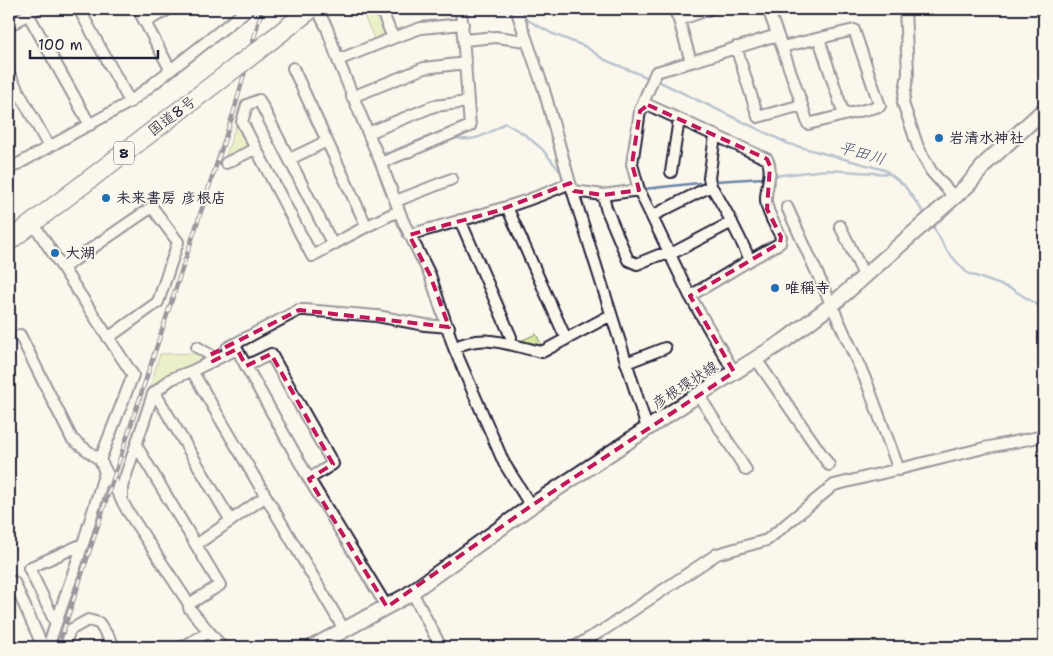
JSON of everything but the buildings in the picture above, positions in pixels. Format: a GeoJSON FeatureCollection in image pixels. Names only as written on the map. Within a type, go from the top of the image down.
{"type":"FeatureCollection","features":[{"type":"Feature","properties":{"kind":"highway","name":"国道8号"},"geometry":{"type":"LineString","coordinates":[[9,241],[312,9]]}},
{"type":"Feature","properties":{"kind":"main road","name":"彦根環状線"},"geometry":{"type":"LineString","coordinates":[[313,647],[345,631],[412,592],[531,506],[698,394],[784,341],[833,304],[954,197],[987,162],[1044,110]]}},
{"type":"Feature","properties":{"kind":"street"},"geometry":{"type":"LineString","coordinates":[[79,9],[130,102]]}},
{"type":"Feature","properties":{"kind":"street"},"geometry":{"type":"LineString","coordinates":[[138,9],[170,69]]}},
{"type":"Feature","properties":{"kind":"street"},"geometry":{"type":"LineString","coordinates":[[145,22],[169,9]]}},
{"type":"Feature","properties":{"kind":"street"},"geometry":{"type":"LineString","coordinates":[[9,169],[130,102],[248,9]]}},
{"type":"Feature","properties":{"kind":"street"},"geometry":{"type":"LineString","coordinates":[[312,9],[327,28],[352,97],[409,235],[430,275],[449,327],[454,348],[504,463],[531,506]]}},
{"type":"Feature","properties":{"kind":"street"},"geometry":{"type":"LineString","coordinates":[[381,9],[393,38]]}},
{"type":"Feature","properties":{"kind":"street"},"geometry":{"type":"LineString","coordinates":[[380,163],[470,126],[461,9]]}},
{"type":"Feature","properties":{"kind":"street"},"geometry":{"type":"LineString","coordinates":[[516,9],[544,90],[647,428]]}},
{"type":"Feature","properties":{"kind":"street"},"geometry":{"type":"LineString","coordinates":[[674,9],[691,62]]}},
{"type":"Feature","properties":{"kind":"street"},"geometry":{"type":"LineString","coordinates":[[678,20],[710,9]]}},
{"type":"Feature","properties":{"kind":"street"},"geometry":{"type":"LineString","coordinates":[[768,9],[808,124],[880,106],[854,30],[782,47]]}},
{"type":"Feature","properties":{"kind":"street"},"geometry":{"type":"LineString","coordinates":[[905,9],[908,73],[903,103],[918,146],[932,171],[954,197]]}},
{"type":"Feature","properties":{"kind":"street"},"geometry":{"type":"LineString","coordinates":[[9,26],[32,11],[90,125]]}},
{"type":"Feature","properties":{"kind":"street"},"geometry":{"type":"LineString","coordinates":[[338,60],[421,28],[463,24]]}},
{"type":"Feature","properties":{"kind":"street"},"geometry":{"type":"LineString","coordinates":[[734,372],[690,296],[669,255],[639,190],[632,164],[640,111],[656,72],[777,35]]}},
{"type":"Feature","properties":{"kind":"street"},"geometry":{"type":"LineString","coordinates":[[464,40],[496,37],[526,41]]}},
{"type":"Feature","properties":{"kind":"street"},"geometry":{"type":"LineString","coordinates":[[819,39],[844,115]]}},
{"type":"Feature","properties":{"kind":"street"},"geometry":{"type":"LineString","coordinates":[[736,47],[758,117],[802,105]]}},
{"type":"Feature","properties":{"kind":"street"},"geometry":{"type":"LineString","coordinates":[[352,97],[424,68],[466,64]]}},
{"type":"Feature","properties":{"kind":"street"},"geometry":{"type":"LineString","coordinates":[[293,68],[366,225]]}},
{"type":"Feature","properties":{"kind":"street"},"geometry":{"type":"LineString","coordinates":[[9,74],[49,147]]}},
{"type":"Feature","properties":{"kind":"street"},"geometry":{"type":"LineString","coordinates":[[333,245],[259,100],[247,105],[242,122],[312,256],[333,245],[397,206],[452,179]]}},
{"type":"Feature","properties":{"kind":"street"},"geometry":{"type":"LineString","coordinates":[[368,133],[434,106],[468,102]]}},
{"type":"Feature","properties":{"kind":"street"},"geometry":{"type":"LineString","coordinates":[[640,111],[645,106],[650,106],[767,159],[770,166],[766,198],[767,209],[781,237],[780,243],[690,296]]}},
{"type":"Feature","properties":{"kind":"street"},"geometry":{"type":"LineString","coordinates":[[671,172],[679,119]]}},
{"type":"Feature","properties":{"kind":"street"},"geometry":{"type":"LineString","coordinates":[[715,136],[709,178],[711,186],[732,222],[750,260]]}},
{"type":"Feature","properties":{"kind":"street"},"geometry":{"type":"LineString","coordinates":[[290,159],[327,141]]}},
{"type":"Feature","properties":{"kind":"street"},"geometry":{"type":"LineString","coordinates":[[226,164],[255,149]]}},
{"type":"Feature","properties":{"kind":"street"},"geometry":{"type":"LineString","coordinates":[[652,216],[711,186]]}},
{"type":"Feature","properties":{"kind":"street"},"geometry":{"type":"LineString","coordinates":[[409,235],[572,187],[603,195],[639,190]]}},
{"type":"Feature","properties":{"kind":"street"},"geometry":{"type":"LineString","coordinates":[[603,195],[606,208],[628,260],[637,264],[659,255],[669,255],[732,222]]}},
{"type":"Feature","properties":{"kind":"street"},"geometry":{"type":"LineString","coordinates":[[787,206],[833,304],[867,383],[898,470]]}},
{"type":"Feature","properties":{"kind":"street"},"geometry":{"type":"LineString","coordinates":[[63,268],[152,207],[178,242],[158,302],[108,338]]}},
{"type":"Feature","properties":{"kind":"street"},"geometry":{"type":"LineString","coordinates":[[507,207],[563,332]]}},
{"type":"Feature","properties":{"kind":"street"},"geometry":{"type":"LineString","coordinates":[[460,220],[511,337]]}},
{"type":"Feature","properties":{"kind":"street"},"geometry":{"type":"LineString","coordinates":[[33,222],[132,374],[100,460],[104,472],[83,544],[48,647]]}},
{"type":"Feature","properties":{"kind":"street"},"geometry":{"type":"LineString","coordinates":[[840,226],[864,275]]}},
{"type":"Feature","properties":{"kind":"street"},"geometry":{"type":"LineString","coordinates":[[122,497],[122,487],[153,394],[172,380],[300,310],[377,316],[425,325],[449,327]]}},
{"type":"Feature","properties":{"kind":"street"},"geometry":{"type":"LineString","coordinates":[[454,348],[464,343],[496,340],[542,352],[611,315]]}},
{"type":"Feature","properties":{"kind":"street"},"geometry":{"type":"LineString","coordinates":[[20,335],[72,439],[100,460],[122,497],[127,510],[189,604],[189,608],[222,647]]}},
{"type":"Feature","properties":{"kind":"street"},"geometry":{"type":"LineString","coordinates":[[197,347],[211,358]]}},
{"type":"Feature","properties":{"kind":"street"},"geometry":{"type":"LineString","coordinates":[[626,362],[665,348]]}},
{"type":"Feature","properties":{"kind":"street"},"geometry":{"type":"LineString","coordinates":[[211,358],[237,349],[310,479],[387,607]]}},
{"type":"Feature","properties":{"kind":"street"},"geometry":{"type":"LineString","coordinates":[[246,366],[271,354],[332,464],[310,479]]}},
{"type":"Feature","properties":{"kind":"street"},"geometry":{"type":"LineString","coordinates":[[756,359],[829,465]]}},
{"type":"Feature","properties":{"kind":"street"},"geometry":{"type":"LineString","coordinates":[[192,370],[345,631]]}},
{"type":"Feature","properties":{"kind":"street"},"geometry":{"type":"LineString","coordinates":[[153,394],[158,398],[231,521]]}},
{"type":"Feature","properties":{"kind":"street"},"geometry":{"type":"LineString","coordinates":[[698,394],[746,470]]}},
{"type":"Feature","properties":{"kind":"street"},"geometry":{"type":"LineString","coordinates":[[574,647],[605,629],[717,554],[767,540],[834,485],[984,448],[1044,436]]}},
{"type":"Feature","properties":{"kind":"street"},"geometry":{"type":"LineString","coordinates":[[136,445],[220,585],[189,604]]}},
{"type":"Feature","properties":{"kind":"street"},"geometry":{"type":"LineString","coordinates":[[196,545],[266,496]]}},
{"type":"Feature","properties":{"kind":"street"},"geometry":{"type":"LineString","coordinates":[[56,624],[29,568],[83,544]]}},
{"type":"Feature","properties":{"kind":"street"},"geometry":{"type":"LineString","coordinates":[[14,582],[43,647]]}},
{"type":"Feature","properties":{"kind":"street"},"geometry":{"type":"LineString","coordinates":[[412,592],[441,647]]}},
{"type":"Feature","properties":{"kind":"street"},"geometry":{"type":"LineString","coordinates":[[67,647],[64,643],[70,630],[88,620],[99,623],[115,647]]}},
{"type":"Feature","properties":{"kind":"street"},"geometry":{"type":"LineString","coordinates":[[182,647],[209,632]]}},
{"type":"Feature","properties":{"kind":"highlighted area"},"geometry":{"type":"Polygon","coordinates":[[[648,105],[767,159],[770,166],[767,209],[781,237],[780,243],[690,296],[734,372],[531,506],[387,607],[309,479],[333,464],[271,354],[246,366],[237,349],[213,361],[210,355],[299,310],[449,327],[430,275],[409,235],[497,211],[570,183],[574,191],[603,195],[639,190],[632,164],[640,111],[648,105]]]}},
{"type":"Feature","properties":{"kind":"green space"},"geometry":{"type":"Polygon","coordinates":[[[361,9],[377,11],[386,30],[382,38],[375,41],[361,9]]]}},
{"type":"Feature","properties":{"kind":"green space"},"geometry":{"type":"Polygon","coordinates":[[[237,121],[248,142],[246,150],[224,162],[237,121]]]}},
{"type":"Feature","properties":{"kind":"green space"},"geometry":{"type":"Polygon","coordinates":[[[536,334],[544,350],[518,342],[536,334]]]}},
{"type":"Feature","properties":{"kind":"green space"},"geometry":{"type":"Polygon","coordinates":[[[198,353],[207,360],[170,376],[149,390],[160,354],[198,353]]]}},
{"type":"Feature","properties":{"kind":"waterway","name":"平田川"},"geometry":{"type":"LineString","coordinates":[[524,18],[551,33],[586,47],[605,60],[649,78]]}},
{"type":"Feature","properties":{"kind":"waterway"},"geometry":{"type":"LineString","coordinates":[[333,29],[341,48]]}},
{"type":"Feature","properties":{"kind":"waterway"},"geometry":{"type":"LineString","coordinates":[[347,67],[354,85]]}},
{"type":"Feature","properties":{"kind":"waterway","name":"平田川"},"geometry":{"type":"LineString","coordinates":[[660,82],[789,144],[885,170],[904,185],[926,216]]}},
{"type":"Feature","properties":{"kind":"waterway"},"geometry":{"type":"LineString","coordinates":[[362,106],[369,120]]}},
{"type":"Feature","properties":{"kind":"waterway"},"geometry":{"type":"LineString","coordinates":[[458,138],[476,138],[505,123],[524,134],[542,149],[564,176]]}},
{"type":"Feature","properties":{"kind":"waterway"},"geometry":{"type":"LineString","coordinates":[[378,141],[382,152],[388,153],[443,131]]}},
{"type":"Feature","properties":{"kind":"waterway"},"geometry":{"type":"LineString","coordinates":[[773,176],[826,170],[890,174]]}},
{"type":"Feature","properties":{"kind":"waterway"},"geometry":{"type":"LineString","coordinates":[[572,175],[576,186]]}},
{"type":"Feature","properties":{"kind":"waterway"},"geometry":{"type":"LineString","coordinates":[[716,181],[763,178]]}},
{"type":"Feature","properties":{"kind":"waterway"},"geometry":{"type":"LineString","coordinates":[[644,189],[699,183]]}},
{"type":"Feature","properties":{"kind":"waterway","name":"平田川"},"geometry":{"type":"LineString","coordinates":[[931,223],[947,251],[967,273],[1012,289],[1044,309]]}},
{"type":"Feature","properties":{"kind":"railway"},"geometry":{"type":"LineString","coordinates":[[58,647],[234,111],[262,9]]}},
{"type":"Feature","properties":{"kind":"place","name":"岩清水神社"},"geometry":{"type":"Point","coordinates":[939,138]}},
{"type":"Feature","properties":{"kind":"place","name":"未来書房 彦根店"},"geometry":{"type":"Point","coordinates":[106,198]}},
{"type":"Feature","properties":{"kind":"place","name":"大湖"},"geometry":{"type":"Point","coordinates":[55,253]}},
{"type":"Feature","properties":{"kind":"place","name":"唯稱寺"},"geometry":{"type":"Point","coordinates":[775,288]}}]}
